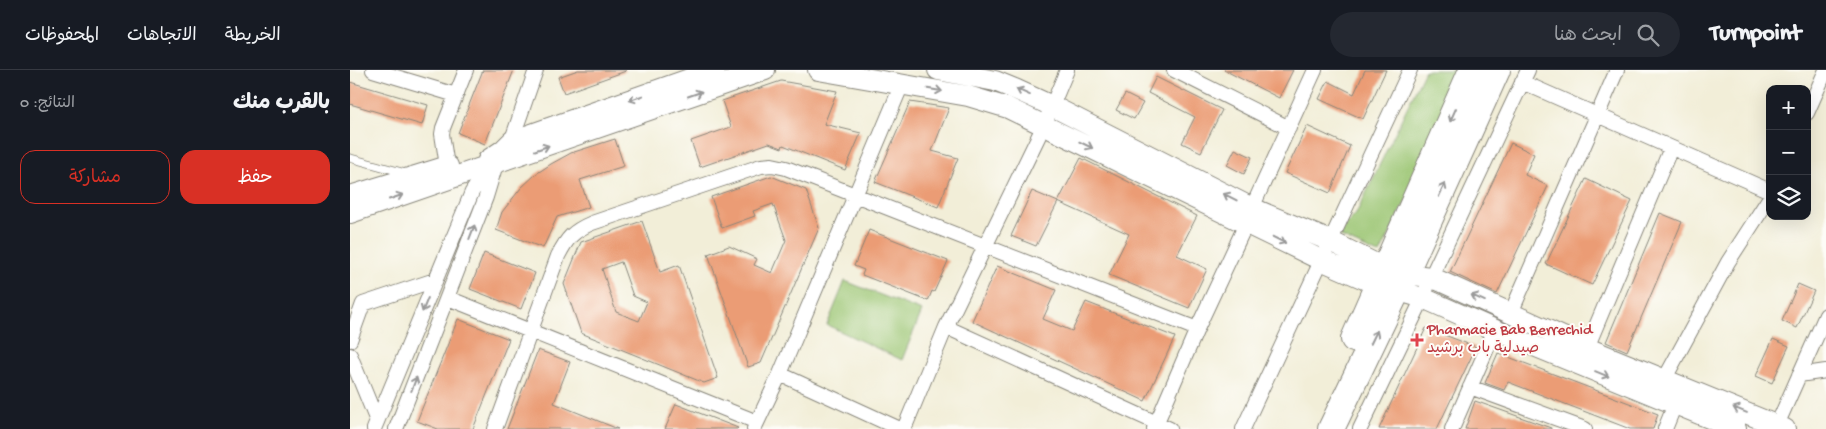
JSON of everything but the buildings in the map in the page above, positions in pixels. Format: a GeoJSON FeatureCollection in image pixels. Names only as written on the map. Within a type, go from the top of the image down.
{"type":"FeatureCollection","features":[{"type":"Feature","properties":{"kind":"highway"},"geometry":{"type":"LineString","coordinates":[[1331,429],[1472,70]]}},
{"type":"Feature","properties":{"kind":"highway"},"geometry":{"type":"LineString","coordinates":[[1314,429],[1497,70]]}},
{"type":"Feature","properties":{"kind":"main road"},"geometry":{"type":"LineString","coordinates":[[350,196],[447,166],[469,165],[488,160],[512,141],[715,70]]}},
{"type":"Feature","properties":{"kind":"main road"},"geometry":{"type":"LineString","coordinates":[[350,213],[765,70]]}},
{"type":"Feature","properties":{"kind":"main road"},"geometry":{"type":"LineString","coordinates":[[818,70],[988,101],[1008,108],[1249,216],[1330,241],[1423,298],[1495,330],[1583,356],[1781,427]]}},
{"type":"Feature","properties":{"kind":"main road"},"geometry":{"type":"LineString","coordinates":[[938,70],[995,82],[1052,106],[1249,216],[1321,260],[1391,280],[1431,277],[1511,313],[1583,356],[1674,390],[1736,429]]}},
{"type":"Feature","properties":{"kind":"street"},"geometry":{"type":"LineString","coordinates":[[374,70],[456,95]]}},
{"type":"Feature","properties":{"kind":"street"},"geometry":{"type":"LineString","coordinates":[[447,166],[443,128],[466,70]]}},
{"type":"Feature","properties":{"kind":"street"},"geometry":{"type":"LineString","coordinates":[[375,425],[472,192],[481,178],[496,164],[512,141],[536,70]]}},
{"type":"Feature","properties":{"kind":"street"},"geometry":{"type":"LineString","coordinates":[[780,374],[902,429],[946,327],[1044,124],[1067,70]]}},
{"type":"Feature","properties":{"kind":"street"},"geometry":{"type":"LineString","coordinates":[[1174,70],[1289,128]]}},
{"type":"Feature","properties":{"kind":"street"},"geometry":{"type":"LineString","coordinates":[[1155,426],[1315,70]]}},
{"type":"Feature","properties":{"kind":"street"},"geometry":{"type":"LineString","coordinates":[[1243,429],[1410,70]]}},
{"type":"Feature","properties":{"kind":"street"},"geometry":{"type":"LineString","coordinates":[[1511,313],[1618,70]]}},
{"type":"Feature","properties":{"kind":"street"},"geometry":{"type":"LineString","coordinates":[[1811,104],[1826,70]]}},
{"type":"Feature","properties":{"kind":"street"},"geometry":{"type":"LineString","coordinates":[[1360,429],[1423,298],[1525,76],[1598,115],[1766,189]]}},
{"type":"Feature","properties":{"kind":"street"},"geometry":{"type":"LineString","coordinates":[[448,298],[755,425],[780,374],[902,84]]}},
{"type":"Feature","properties":{"kind":"street"},"geometry":{"type":"LineString","coordinates":[[1583,356],[1671,148]]}},
{"type":"Feature","properties":{"kind":"street"},"geometry":{"type":"LineString","coordinates":[[396,429],[448,298],[486,197],[496,164]]}},
{"type":"Feature","properties":{"kind":"street"},"geometry":{"type":"LineString","coordinates":[[495,429],[563,247],[574,232],[592,223],[751,168],[766,165],[786,168],[1197,329]]}},
{"type":"Feature","properties":{"kind":"street"},"geometry":{"type":"LineString","coordinates":[[1666,429],[1674,390],[1728,262],[1766,203]]}},
{"type":"Feature","properties":{"kind":"street"},"geometry":{"type":"LineString","coordinates":[[350,340],[363,304],[435,280]]}},
{"type":"Feature","properties":{"kind":"street"},"geometry":{"type":"LineString","coordinates":[[1781,427],[1800,375],[1826,315]]}},
{"type":"Feature","properties":{"kind":"street"},"geometry":{"type":"LineString","coordinates":[[946,327],[1155,426],[1170,429]]}},
{"type":"Feature","properties":{"kind":"street"},"geometry":{"type":"LineString","coordinates":[[1452,429],[1495,330]]}},
{"type":"Feature","properties":{"kind":"street"},"geometry":{"type":"LineString","coordinates":[[350,355],[375,425]]}},
{"type":"Feature","properties":{"kind":"street"},"geometry":{"type":"LineString","coordinates":[[1800,375],[1826,371]]}},
{"type":"Feature","properties":{"kind":"street"},"geometry":{"type":"LineString","coordinates":[[1470,387],[1585,429]]}},
{"type":"Feature","properties":{"kind":"lane"},"geometry":{"type":"LineString","coordinates":[[350,158],[413,175]]}},
{"type":"Feature","properties":{"kind":"green space"},"geometry":{"type":"Polygon","coordinates":[[[1425,70],[1470,70],[1380,254],[1376,253],[1341,237],[1341,233],[1356,214],[1425,70]]]}},
{"type":"Feature","properties":{"kind":"green space"},"geometry":{"type":"Polygon","coordinates":[[[845,281],[922,311],[902,360],[827,325],[845,281]]]}},
{"type":"Feature","properties":{"kind":"place","name":"Pharmacie Bab Berrechid صيدلية باب برشيد"},"geometry":{"type":"Point","coordinates":[1417,340]}}]}
